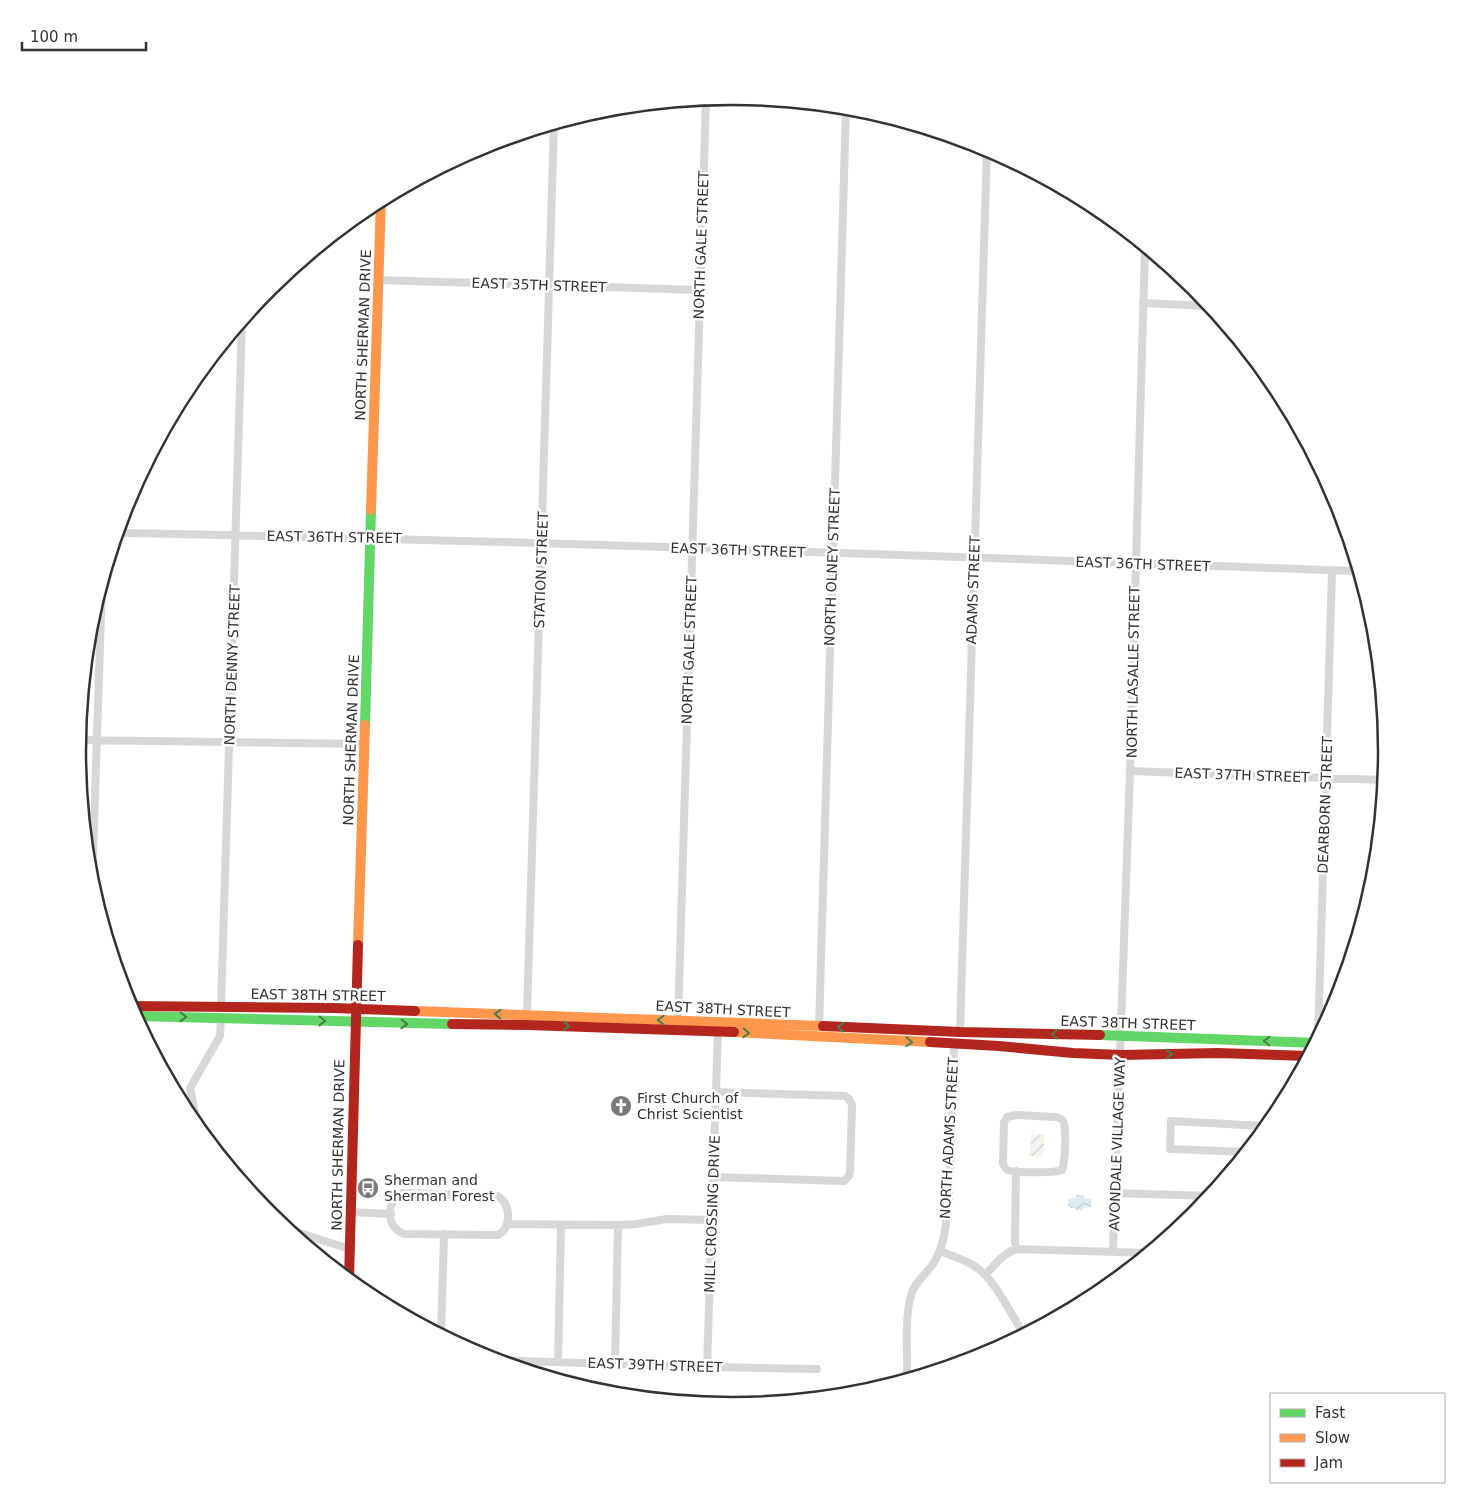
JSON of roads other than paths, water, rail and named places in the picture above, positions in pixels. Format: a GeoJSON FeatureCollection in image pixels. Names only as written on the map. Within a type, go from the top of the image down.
{"type":"FeatureCollection","features":[{"type":"Feature","properties":{"kind":"main road","name":"NORTH SHERMAN DRIVE"},"geometry":{"type":"LineString","coordinates":[[349,1272],[355,1021],[381,209]]}},
{"type":"Feature","properties":{"kind":"main road","name":"EAST 38TH STREET"},"geometry":{"type":"LineString","coordinates":[[139,1007],[221,1013],[289,1021],[528,1024],[718,1031],[1121,1055],[1218,1053],[1302,1056]]}},
{"type":"Feature","properties":{"kind":"main road","name":"EAST 38TH STREET"},"geometry":{"type":"LineString","coordinates":[[143,1016],[221,1013],[293,1007],[960,1032],[1309,1043]]}},
{"type":"Feature","properties":{"kind":"street","name":"NORTH GALE STREET"},"geometry":{"type":"LineString","coordinates":[[678,1020],[706,106]]}},
{"type":"Feature","properties":{"kind":"street","name":"NORTH OLNEY STREET"},"geometry":{"type":"LineString","coordinates":[[819,1027],[846,116]]}},
{"type":"Feature","properties":{"kind":"street","name":"STATION STREET"},"geometry":{"type":"LineString","coordinates":[[527,1015],[554,131]]}},
{"type":"Feature","properties":{"kind":"street","name":"ADAMS STREET"},"geometry":{"type":"LineString","coordinates":[[960,1032],[987,157]]}},
{"type":"Feature","properties":{"kind":"street","name":"NORTH LASALLE STREET"},"geometry":{"type":"LineString","coordinates":[[1122,1036],[1145,254]]}},
{"type":"Feature","properties":{"kind":"street","name":"EAST 35TH STREET"},"geometry":{"type":"LineString","coordinates":[[378,280],[700,290]]}},
{"type":"Feature","properties":{"kind":"street"},"geometry":{"type":"LineString","coordinates":[[1143,303],[1199,306]]}},
{"type":"Feature","properties":{"kind":"street","name":"NORTH DENNY STREET"},"geometry":{"type":"LineString","coordinates":[[195,1110],[190,1088],[220,1036],[242,331]]}},
{"type":"Feature","properties":{"kind":"street","name":"EAST 36TH STREET"},"geometry":{"type":"LineString","coordinates":[[125,533],[371,537],[1353,571]]}},
{"type":"Feature","properties":{"kind":"street","name":"DEARBORN STREET"},"geometry":{"type":"LineString","coordinates":[[1318,1023],[1332,570]]}},
{"type":"Feature","properties":{"kind":"street"},"geometry":{"type":"LineString","coordinates":[[93,845],[101,616]]}},
{"type":"Feature","properties":{"kind":"street"},"geometry":{"type":"LineString","coordinates":[[87,740],[364,744]]}},
{"type":"Feature","properties":{"kind":"street","name":"EAST 37TH STREET"},"geometry":{"type":"LineString","coordinates":[[1130,771],[1378,780]]}},
{"type":"Feature","properties":{"kind":"street","name":"MILL CROSSING DRIVE"},"geometry":{"type":"LineString","coordinates":[[707,1367],[718,1031]]}},
{"type":"Feature","properties":{"kind":"street","name":"AVONDALE VILLAGE WAY"},"geometry":{"type":"LineString","coordinates":[[1113,1251],[1122,1036]]}},
{"type":"Feature","properties":{"kind":"street","name":"NORTH ADAMS STREET"},"geometry":{"type":"LineString","coordinates":[[907,1374],[908,1311],[911,1293],[940,1251],[947,1219],[954,1044]]}},
{"type":"Feature","properties":{"kind":"street"},"geometry":{"type":"LineString","coordinates":[[713,1177],[841,1181],[847,1179],[850,1171],[852,1104],[845,1096],[716,1092]]}},
{"type":"Feature","properties":{"kind":"street"},"geometry":{"type":"LineString","coordinates":[[1016,1115],[1060,1118],[1065,1129],[1062,1170],[1055,1173],[1016,1171],[1008,1170],[1003,1164],[1003,1125],[1007,1117],[1016,1115]]}},
{"type":"Feature","properties":{"kind":"street"},"geometry":{"type":"LineString","coordinates":[[1240,1152],[1170,1148],[1171,1122],[1259,1126]]}},
{"type":"Feature","properties":{"kind":"street"},"geometry":{"type":"LineString","coordinates":[[1016,1171],[1015,1242],[1017,1249]]}},
{"type":"Feature","properties":{"kind":"street"},"geometry":{"type":"LineString","coordinates":[[402,1193],[494,1195],[502,1198],[505,1203],[508,1212],[507,1224],[503,1232],[498,1235],[404,1234],[398,1231],[392,1224],[391,1204],[402,1193]]}},
{"type":"Feature","properties":{"kind":"street"},"geometry":{"type":"LineString","coordinates":[[1115,1193],[1201,1196]]}},
{"type":"Feature","properties":{"kind":"street"},"geometry":{"type":"LineString","coordinates":[[351,1212],[391,1214]]}},
{"type":"Feature","properties":{"kind":"street"},"geometry":{"type":"LineString","coordinates":[[507,1224],[618,1225],[666,1219],[712,1220]]}},
{"type":"Feature","properties":{"kind":"street"},"geometry":{"type":"LineString","coordinates":[[558,1362],[560,1225]]}},
{"type":"Feature","properties":{"kind":"street"},"geometry":{"type":"LineString","coordinates":[[615,1364],[618,1225]]}},
{"type":"Feature","properties":{"kind":"street"},"geometry":{"type":"LineString","coordinates":[[303,1234],[350,1249]]}},
{"type":"Feature","properties":{"kind":"street"},"geometry":{"type":"LineString","coordinates":[[441,1328],[444,1234]]}},
{"type":"Feature","properties":{"kind":"street"},"geometry":{"type":"LineString","coordinates":[[985,1275],[1006,1254],[1011,1250],[1017,1249],[1140,1253]]}},
{"type":"Feature","properties":{"kind":"street"},"geometry":{"type":"LineString","coordinates":[[940,1251],[974,1266],[985,1275],[1021,1329]]}},
{"type":"Feature","properties":{"kind":"street","name":"EAST 39TH STREET"},"geometry":{"type":"LineString","coordinates":[[519,1361],[818,1369]]}},
{"type":"Feature","properties":{"kind":"water"},"geometry":{"type":"Polygon","coordinates":[[[1076,1195],[1084,1195],[1084,1198],[1091,1199],[1091,1207],[1083,1208],[1083,1210],[1070,1208],[1068,1206],[1068,1199],[1076,1198],[1076,1195]]]}},
{"type":"Feature","properties":{"kind":"place","name":"First Church of Christ Scientist"},"geometry":{"type":"Point","coordinates":[621,1106]}},
{"type":"Feature","properties":{"kind":"place","name":"Sherman and Sherman Forest"},"geometry":{"type":"Point","coordinates":[368,1188]}}]}
